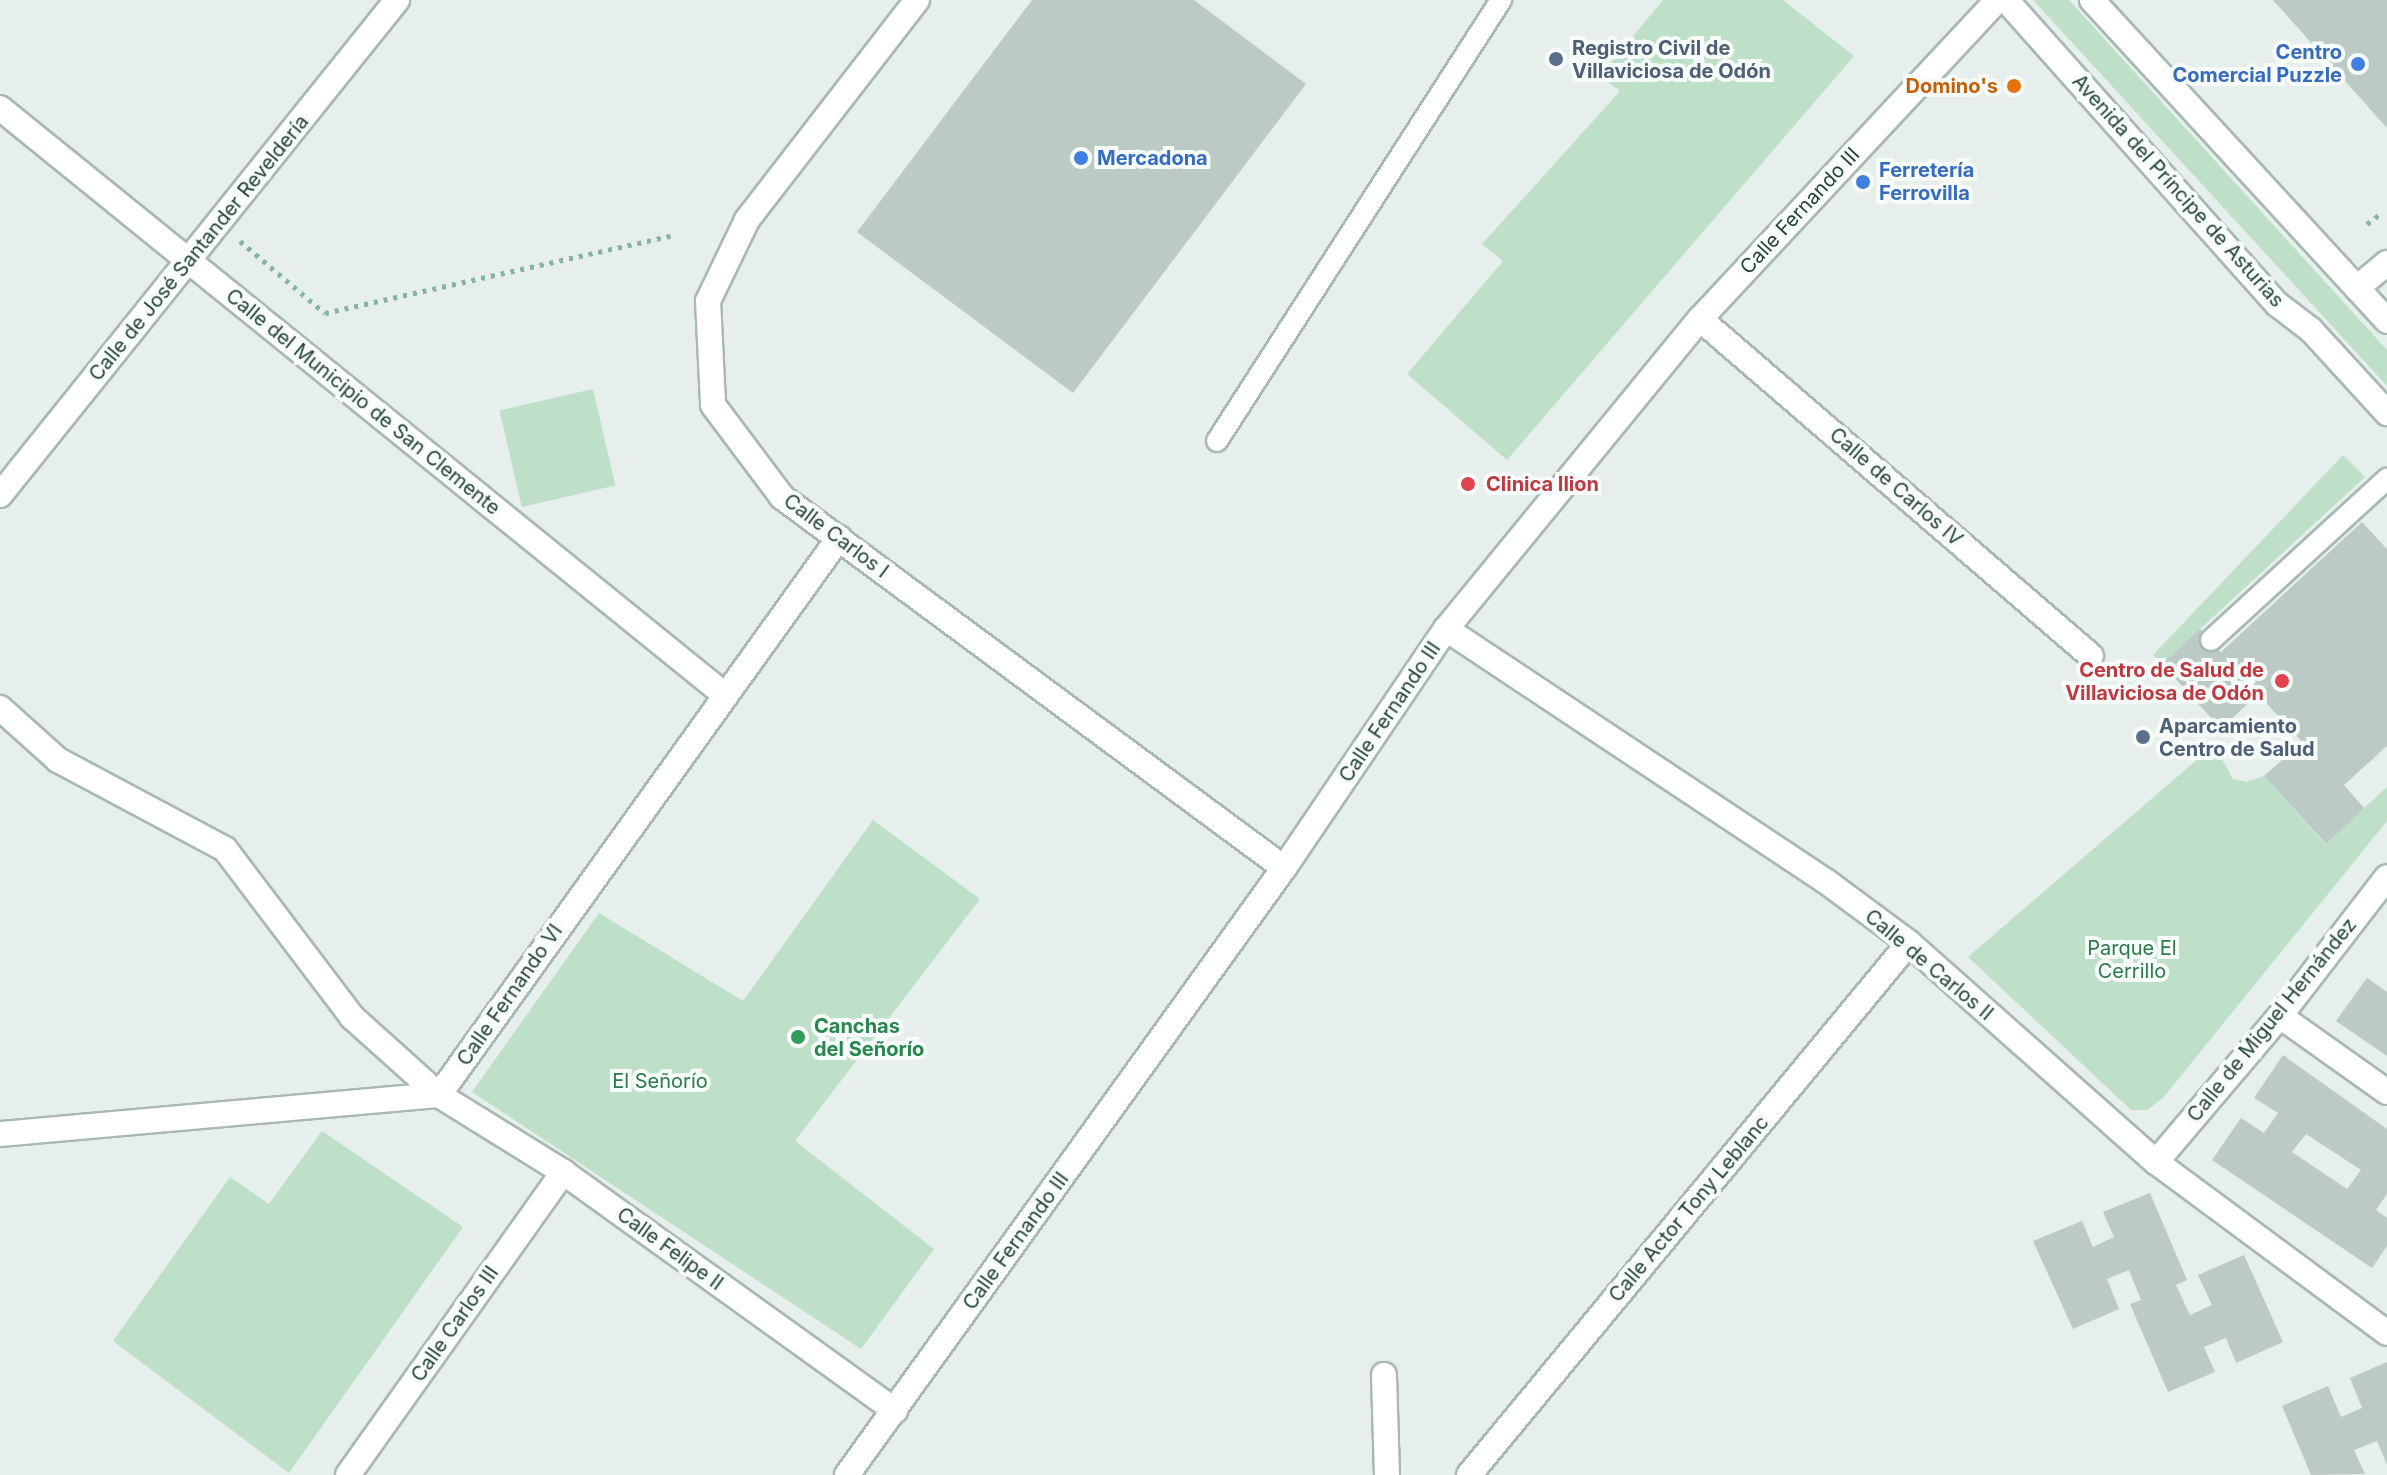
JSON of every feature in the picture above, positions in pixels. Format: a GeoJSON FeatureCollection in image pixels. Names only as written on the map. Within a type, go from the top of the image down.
{"type":"FeatureCollection","features":[{"type":"Feature","properties":{"kind":"street","name":"Calle de José Santander Reveldería"},"geometry":{"type":"LineString","coordinates":[[0,495],[397,0]]}},
{"type":"Feature","properties":{"kind":"street","name":"Calle Carlos I"},"geometry":{"type":"LineString","coordinates":[[917,0],[747,220],[708,301],[713,405],[782,497],[1284,868]]}},
{"type":"Feature","properties":{"kind":"street","name":"Calle Fernando III"},"geometry":{"type":"LineString","coordinates":[[847,1475],[1284,868],[1446,629],[1700,319],[1997,0]]}},
{"type":"Feature","properties":{"kind":"street","name":"Avenida del Príncipe de Asturias"},"geometry":{"type":"LineString","coordinates":[[2006,0],[2277,304],[2311,330],[2387,413]]}},
{"type":"Feature","properties":{"kind":"street"},"geometry":{"type":"LineString","coordinates":[[2092,0],[2387,321]]}},
{"type":"Feature","properties":{"kind":"street","name":"Calle del Municipio de San Clemente"},"geometry":{"type":"LineString","coordinates":[[0,108],[726,696]]}},
{"type":"Feature","properties":{"kind":"street"},"geometry":{"type":"LineString","coordinates":[[2357,288],[2387,263]]}},
{"type":"Feature","properties":{"kind":"street","name":"Calle de Carlos IV"},"geometry":{"type":"LineString","coordinates":[[1700,319],[2091,656]]}},
{"type":"Feature","properties":{"kind":"street","name":"Calle Fernando VI"},"geometry":{"type":"LineString","coordinates":[[439,1095],[839,538]]}},
{"type":"Feature","properties":{"kind":"street","name":"Calle de Carlos II"},"geometry":{"type":"LineString","coordinates":[[1446,629],[1827,882],[1909,943],[2156,1162],[2387,1333]]}},
{"type":"Feature","properties":{"kind":"street","name":"Calle Felipe II"},"geometry":{"type":"LineString","coordinates":[[0,708],[58,760],[225,849],[352,1017],[439,1095],[563,1172],[895,1411]]}},
{"type":"Feature","properties":{"kind":"street","name":"Calle de Miguel Hernández"},"geometry":{"type":"LineString","coordinates":[[2156,1162],[2280,1016],[2387,877]]}},
{"type":"Feature","properties":{"kind":"street","name":"Calle Actor Tony Leblanc"},"geometry":{"type":"LineString","coordinates":[[1469,1475],[1909,943]]}},
{"type":"Feature","properties":{"kind":"street"},"geometry":{"type":"LineString","coordinates":[[2280,1016],[2387,1092]]}},
{"type":"Feature","properties":{"kind":"street"},"geometry":{"type":"LineString","coordinates":[[0,1134],[439,1095]]}},
{"type":"Feature","properties":{"kind":"street","name":"Calle Carlos III"},"geometry":{"type":"LineString","coordinates":[[348,1475],[563,1172]]}},
{"type":"Feature","properties":{"kind":"street"},"geometry":{"type":"LineString","coordinates":[[1384,1375],[1387,1475]]}},
{"type":"Feature","properties":{"kind":"lane"},"geometry":{"type":"LineString","coordinates":[[1217,441],[1501,0]]}},
{"type":"Feature","properties":{"kind":"lane"},"geometry":{"type":"LineString","coordinates":[[2211,640],[2387,479]]}},
{"type":"Feature","properties":{"kind":"path"},"geometry":{"type":"LineString","coordinates":[[2367,224],[2381,213]]}},
{"type":"Feature","properties":{"kind":"path"},"geometry":{"type":"LineString","coordinates":[[219,223],[325,313],[673,235]]}},
{"type":"Feature","properties":{"kind":"green space"},"geometry":{"type":"Polygon","coordinates":[[[1663,0],[1783,0],[1854,56],[1507,460],[1407,374],[1503,261],[1482,244],[1620,91],[1600,76],[1663,0]]]}},
{"type":"Feature","properties":{"kind":"green space"},"geometry":{"type":"Polygon","coordinates":[[[2033,0],[2069,0],[2387,350],[2387,386],[2033,0]]]}},
{"type":"Feature","properties":{"kind":"green space"},"geometry":{"type":"Polygon","coordinates":[[[593,389],[615,485],[522,507],[499,411],[593,389]]]}},
{"type":"Feature","properties":{"kind":"green space"},"geometry":{"type":"Polygon","coordinates":[[[2343,455],[2365,477],[2162,664],[2153,655],[2343,455]]]}},
{"type":"Feature","properties":{"kind":"green space","name":"Parque El Cerrillo"},"geometry":{"type":"Polygon","coordinates":[[[2214,745],[2233,779],[2247,782],[2264,776],[2325,844],[2387,787],[2387,821],[2163,1098],[2147,1110],[2131,1110],[1968,957],[2214,745]]]}},
{"type":"Feature","properties":{"kind":"green space","name":"El Señorío"},"geometry":{"type":"Polygon","coordinates":[[[873,820],[980,899],[795,1141],[934,1249],[861,1349],[472,1092],[599,913],[743,1001],[873,820]]]}},
{"type":"Feature","properties":{"kind":"green space"},"geometry":{"type":"Polygon","coordinates":[[[322,1131],[463,1227],[289,1473],[113,1341],[230,1177],[269,1204],[322,1131]]]}},
{"type":"Feature","properties":{"kind":"building","name":"Mercadona"},"geometry":{"type":"Polygon","coordinates":[[[1032,0],[1194,0],[1306,84],[1073,393],[857,232],[1032,0]]]}},
{"type":"Feature","properties":{"kind":"building","name":"Centro Comercial Puzzle"},"geometry":{"type":"Polygon","coordinates":[[[2273,0],[2387,0],[2387,128],[2273,0]]]}},
{"type":"Feature","properties":{"kind":"building","name":"Centro de Salud de Villaviciosa de Odón"},"geometry":{"type":"Polygon","coordinates":[[[2362,522],[2387,549],[2387,746],[2344,785],[2364,808],[2326,844],[2264,776],[2302,742],[2258,694],[2221,729],[2162,664],[2200,629],[2221,652],[2362,522]]]}},
{"type":"Feature","properties":{"kind":"building"},"geometry":{"type":"Polygon","coordinates":[[[2367,978],[2387,992],[2387,1056],[2336,1021],[2367,978]]]}},
{"type":"Feature","properties":{"kind":"building"},"geometry":{"type":"Polygon","coordinates":[[[2283,1055],[2387,1129],[2387,1194],[2376,1210],[2387,1218],[2387,1246],[2372,1268],[2212,1160],[2241,1118],[2264,1133],[2278,1113],[2254,1098],[2283,1055]],[[2306,1134],[2292,1152],[2347,1189],[2361,1170],[2306,1134]]]}},
{"type":"Feature","properties":{"kind":"building"},"geometry":{"type":"Polygon","coordinates":[[[2150,1193],[2187,1280],[2176,1285],[2190,1315],[2212,1305],[2198,1275],[2244,1255],[2283,1342],[2236,1363],[2226,1338],[2204,1347],[2215,1372],[2168,1392],[2130,1304],[2141,1300],[2129,1270],[2107,1279],[2119,1309],[2073,1329],[2033,1241],[2082,1221],[2093,1247],[2114,1237],[2103,1212],[2150,1193]]]}},
{"type":"Feature","properties":{"kind":"building"},"geometry":{"type":"Polygon","coordinates":[[[2387,1362],[2387,1465],[2377,1441],[2354,1450],[2365,1474],[2311,1475],[2282,1406],[2328,1386],[2341,1417],[2362,1408],[2350,1378],[2387,1362]]]}},
{"type":"Feature","properties":{"kind":"place","name":"Registro Civil de Villaviciosa de Odón"},"geometry":{"type":"Point","coordinates":[1556,59]}},
{"type":"Feature","properties":{"kind":"place","name":"Centro Comercial Puzzle"},"geometry":{"type":"Point","coordinates":[2358,64]}},
{"type":"Feature","properties":{"kind":"place","name":"Domino's"},"geometry":{"type":"Point","coordinates":[2014,86]}},
{"type":"Feature","properties":{"kind":"place","name":"Mercadona"},"geometry":{"type":"Point","coordinates":[1081,158]}},
{"type":"Feature","properties":{"kind":"place","name":"Ferretería Ferrovilla"},"geometry":{"type":"Point","coordinates":[1863,182]}},
{"type":"Feature","properties":{"kind":"place","name":"Clinica Ilion"},"geometry":{"type":"Point","coordinates":[1468,484]}},
{"type":"Feature","properties":{"kind":"place","name":"Centro de Salud de Villaviciosa de Odón"},"geometry":{"type":"Point","coordinates":[2282,681]}},
{"type":"Feature","properties":{"kind":"place","name":"Aparcamiento Centro de Salud"},"geometry":{"type":"Point","coordinates":[2143,737]}},
{"type":"Feature","properties":{"kind":"place","name":"Canchas del Señorío"},"geometry":{"type":"Point","coordinates":[798,1037]}}]}
